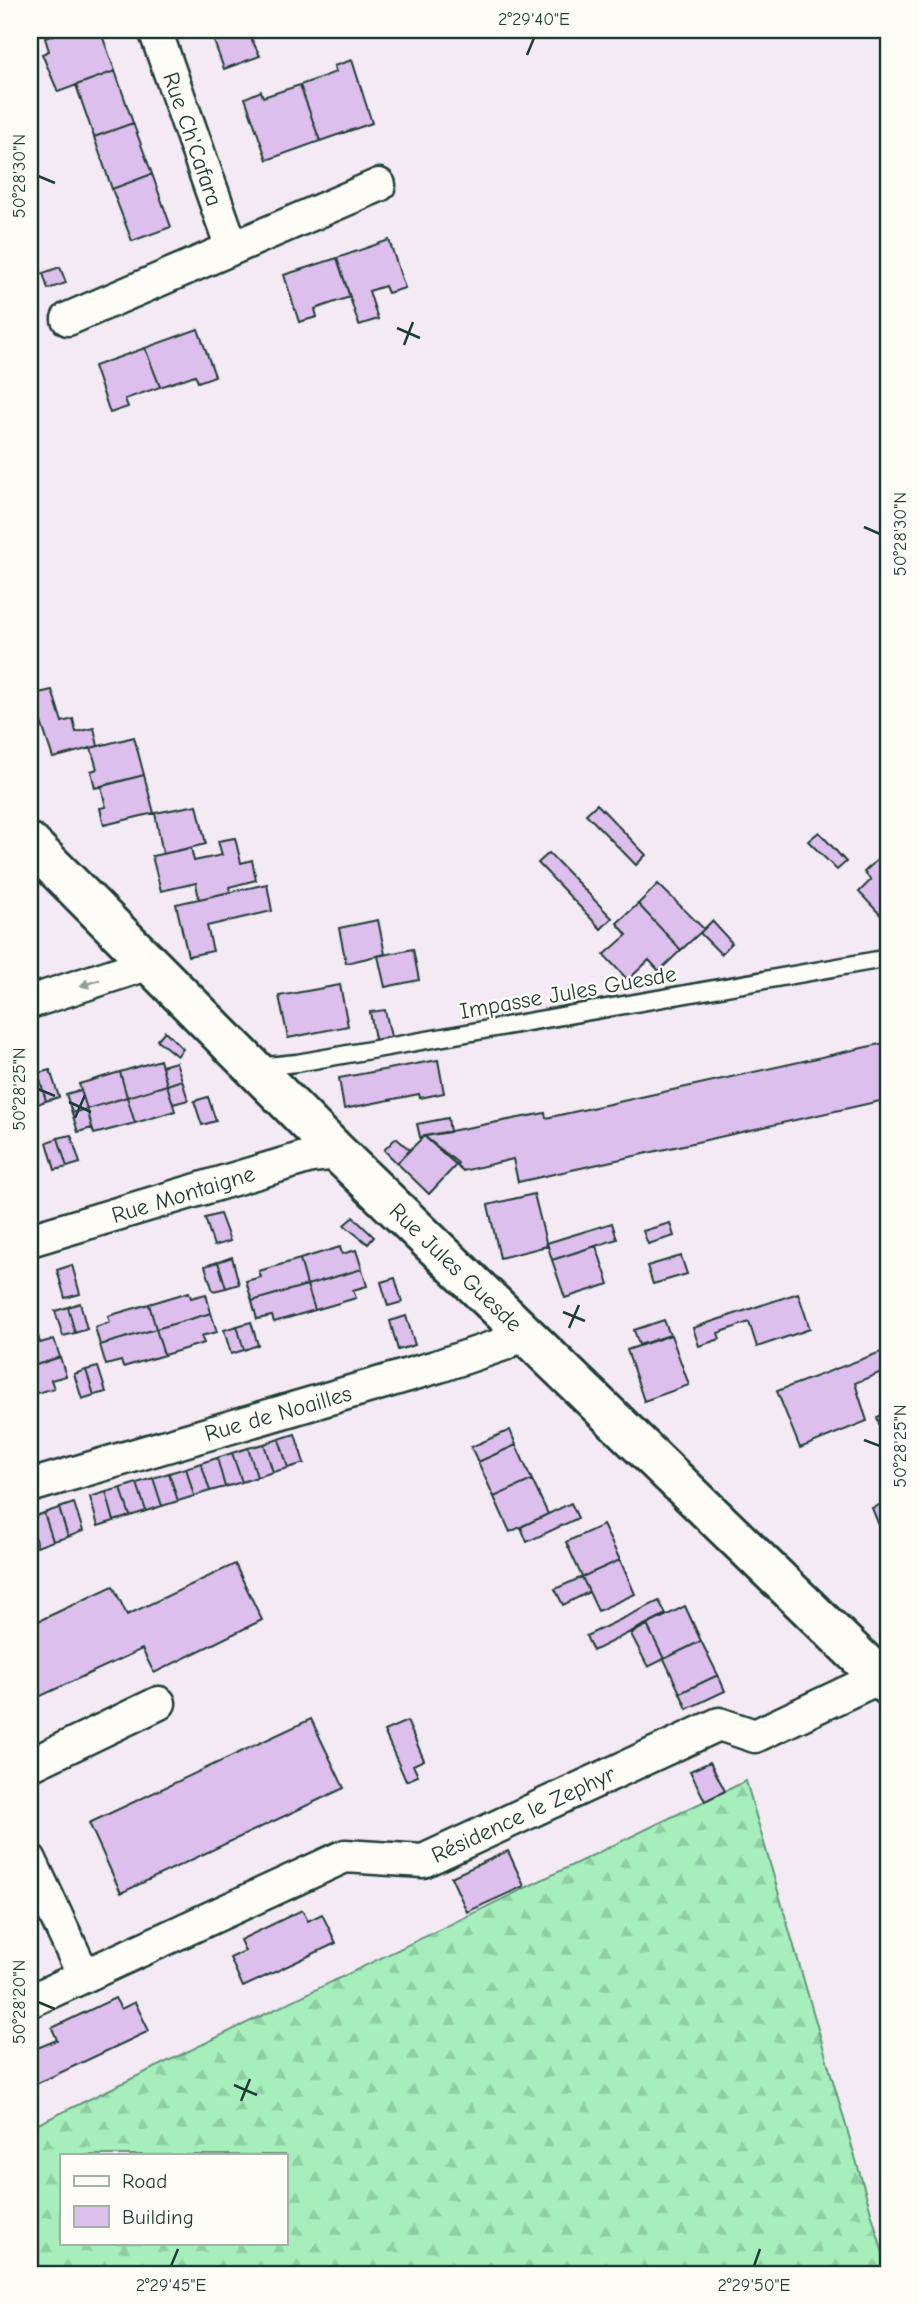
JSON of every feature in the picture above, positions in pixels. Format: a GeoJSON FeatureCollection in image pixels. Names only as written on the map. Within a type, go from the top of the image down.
{"type":"FeatureCollection","features":[{"type":"Feature","properties":{"kind":"main road","name":"Rue Jules Guesde"},"geometry":{"type":"LineString","coordinates":[[30,843],[338,1153],[885,1681]]}},
{"type":"Feature","properties":{"kind":"street","name":"Rue Ch'Cafara"},"geometry":{"type":"LineString","coordinates":[[155,30],[232,248]]}},
{"type":"Feature","properties":{"kind":"street"},"geometry":{"type":"LineString","coordinates":[[68,319],[379,186]]}},
{"type":"Feature","properties":{"kind":"street"},"geometry":{"type":"LineString","coordinates":[[30,1002],[150,963]]}},
{"type":"Feature","properties":{"kind":"street","name":"Rue Montaigne"},"geometry":{"type":"LineString","coordinates":[[30,1240],[312,1156],[338,1153]]}},
{"type":"Feature","properties":{"kind":"street","name":"Rue de Noailles"},"geometry":{"type":"LineString","coordinates":[[30,1486],[439,1366],[504,1344],[523,1332]]}},
{"type":"Feature","properties":{"kind":"street","name":"Résidence le Zephyr"},"geometry":{"type":"LineString","coordinates":[[30,2001],[345,1856],[423,1861],[719,1724],[755,1736],[885,1681]]}},
{"type":"Feature","properties":{"kind":"street"},"geometry":{"type":"LineString","coordinates":[[30,1765],[159,1703]]}},
{"type":"Feature","properties":{"kind":"street"},"geometry":{"type":"LineString","coordinates":[[30,1860],[84,1976]]}},
{"type":"Feature","properties":{"kind":"lane","name":"Impasse Jules Guesde"},"geometry":{"type":"LineString","coordinates":[[254,1068],[889,958]]}},
{"type":"Feature","properties":{"kind":"green space"},"geometry":{"type":"Polygon","coordinates":[[[746,1781],[889,2274],[30,2274],[30,2128],[746,1781]]]}},
{"type":"Feature","properties":{"kind":"building"},"geometry":{"type":"Polygon","coordinates":[[[68,30],[100,30],[115,71],[58,92],[42,54],[49,51],[45,38],[68,30]]]}},
{"type":"Feature","properties":{"kind":"building"},"geometry":{"type":"Polygon","coordinates":[[[210,30],[247,30],[260,56],[224,69],[210,30]]]}},
{"type":"Feature","properties":{"kind":"building"},"geometry":{"type":"Polygon","coordinates":[[[352,60],[372,123],[320,141],[300,85],[336,72],[334,66],[352,60]]]}},
{"type":"Feature","properties":{"kind":"building"},"geometry":{"type":"Polygon","coordinates":[[[115,71],[133,123],[94,137],[76,85],[115,71]]]}},
{"type":"Feature","properties":{"kind":"building"},"geometry":{"type":"Polygon","coordinates":[[[300,85],[320,141],[267,160],[245,98],[261,91],[263,97],[300,85]]]}},
{"type":"Feature","properties":{"kind":"building"},"geometry":{"type":"Polygon","coordinates":[[[133,123],[152,174],[112,189],[94,137],[133,123]]]}},
{"type":"Feature","properties":{"kind":"building"},"geometry":{"type":"Polygon","coordinates":[[[152,174],[171,227],[132,241],[112,189],[152,174]]]}},
{"type":"Feature","properties":{"kind":"building"},"geometry":{"type":"Polygon","coordinates":[[[389,240],[405,288],[388,293],[385,286],[369,291],[378,319],[359,325],[337,258],[389,240]]]}},
{"type":"Feature","properties":{"kind":"building"},"geometry":{"type":"Polygon","coordinates":[[[337,258],[350,297],[315,309],[317,317],[299,322],[284,275],[337,258]]]}},
{"type":"Feature","properties":{"kind":"building"},"geometry":{"type":"Polygon","coordinates":[[[60,267],[66,283],[48,289],[43,273],[60,267]]]}},
{"type":"Feature","properties":{"kind":"building"},"geometry":{"type":"Polygon","coordinates":[[[198,329],[215,376],[198,382],[195,375],[160,387],[145,348],[198,329]]]}},
{"type":"Feature","properties":{"kind":"building"},"geometry":{"type":"Polygon","coordinates":[[[145,348],[160,387],[125,399],[128,407],[110,413],[94,366],[145,348]]]}},
{"type":"Feature","properties":{"kind":"building"},"geometry":{"type":"Polygon","coordinates":[[[30,661],[39,693],[30,695],[30,661]]]}},
{"type":"Feature","properties":{"kind":"building"},"geometry":{"type":"Polygon","coordinates":[[[52,690],[62,722],[73,719],[76,732],[94,728],[98,746],[53,758],[40,719],[30,722],[30,695],[52,690]]]}},
{"type":"Feature","properties":{"kind":"building"},"geometry":{"type":"Polygon","coordinates":[[[134,737],[144,775],[95,788],[91,771],[97,769],[91,748],[134,737]]]}},
{"type":"Feature","properties":{"kind":"building"},"geometry":{"type":"Polygon","coordinates":[[[144,775],[154,813],[104,825],[100,808],[106,807],[101,786],[144,775]]]}},
{"type":"Feature","properties":{"kind":"building"},"geometry":{"type":"Polygon","coordinates":[[[597,804],[646,855],[636,865],[586,814],[597,804]]]}},
{"type":"Feature","properties":{"kind":"building"},"geometry":{"type":"Polygon","coordinates":[[[197,805],[206,844],[163,854],[155,813],[197,805]]]}},
{"type":"Feature","properties":{"kind":"building"},"geometry":{"type":"Polygon","coordinates":[[[819,832],[846,862],[837,870],[808,841],[819,832]]]}},
{"type":"Feature","properties":{"kind":"building"},"geometry":{"type":"Polygon","coordinates":[[[235,838],[241,863],[252,860],[256,880],[229,887],[230,892],[199,899],[196,883],[161,891],[152,856],[191,848],[194,861],[222,855],[218,841],[235,838]]]}},
{"type":"Feature","properties":{"kind":"building"},"geometry":{"type":"Polygon","coordinates":[[[889,849],[889,924],[859,892],[871,880],[864,872],[889,849]]]}},
{"type":"Feature","properties":{"kind":"building"},"geometry":{"type":"Polygon","coordinates":[[[549,853],[612,918],[601,929],[538,863],[549,853]]]}},
{"type":"Feature","properties":{"kind":"building"},"geometry":{"type":"Polygon","coordinates":[[[267,884],[272,911],[207,926],[213,951],[188,956],[176,904],[267,884]]]}},
{"type":"Feature","properties":{"kind":"building"},"geometry":{"type":"Polygon","coordinates":[[[658,884],[704,929],[681,950],[638,904],[658,884]]]}},
{"type":"Feature","properties":{"kind":"building"},"geometry":{"type":"Polygon","coordinates":[[[638,904],[681,950],[659,971],[649,960],[628,980],[604,955],[627,935],[617,923],[638,904]]]}},
{"type":"Feature","properties":{"kind":"building"},"geometry":{"type":"Polygon","coordinates":[[[378,920],[385,954],[346,963],[339,928],[378,920]]]}},
{"type":"Feature","properties":{"kind":"building"},"geometry":{"type":"Polygon","coordinates":[[[712,921],[732,943],[721,954],[700,933],[712,921]]]}},
{"type":"Feature","properties":{"kind":"building"},"geometry":{"type":"Polygon","coordinates":[[[413,949],[419,980],[385,987],[378,956],[413,949]]]}},
{"type":"Feature","properties":{"kind":"building"},"geometry":{"type":"Polygon","coordinates":[[[340,985],[348,1026],[288,1038],[279,996],[340,985]]]}},
{"type":"Feature","properties":{"kind":"building"},"geometry":{"type":"Polygon","coordinates":[[[385,1010],[392,1041],[376,1044],[370,1012],[385,1010]]]}},
{"type":"Feature","properties":{"kind":"building"},"geometry":{"type":"Polygon","coordinates":[[[165,1031],[183,1049],[177,1056],[157,1040],[165,1031]]]}},
{"type":"Feature","properties":{"kind":"building"},"geometry":{"type":"Polygon","coordinates":[[[889,1042],[889,1099],[518,1182],[513,1159],[463,1171],[424,1136],[545,1113],[546,1118],[889,1042]]]}},
{"type":"Feature","properties":{"kind":"building"},"geometry":{"type":"Polygon","coordinates":[[[160,1060],[167,1085],[127,1097],[120,1072],[160,1060]]]}},
{"type":"Feature","properties":{"kind":"building"},"geometry":{"type":"Polygon","coordinates":[[[438,1060],[444,1093],[420,1098],[419,1094],[344,1109],[339,1078],[438,1060]]]}},
{"type":"Feature","properties":{"kind":"building"},"geometry":{"type":"Polygon","coordinates":[[[176,1062],[182,1080],[167,1085],[162,1066],[176,1062]]]}},
{"type":"Feature","properties":{"kind":"building"},"geometry":{"type":"Polygon","coordinates":[[[50,1070],[59,1097],[46,1101],[38,1073],[50,1070]]]}},
{"type":"Feature","properties":{"kind":"building"},"geometry":{"type":"Polygon","coordinates":[[[120,1072],[127,1097],[87,1109],[79,1084],[120,1072]]]}},
{"type":"Feature","properties":{"kind":"building"},"geometry":{"type":"Polygon","coordinates":[[[38,1073],[46,1101],[35,1105],[30,1076],[38,1073]]]}},
{"type":"Feature","properties":{"kind":"building"},"geometry":{"type":"Polygon","coordinates":[[[182,1080],[188,1100],[173,1104],[167,1085],[182,1080]]]}},
{"type":"Feature","properties":{"kind":"building"},"geometry":{"type":"Polygon","coordinates":[[[167,1085],[175,1111],[135,1123],[127,1097],[167,1085]]]}},
{"type":"Feature","properties":{"kind":"building"},"geometry":{"type":"Polygon","coordinates":[[[81,1090],[87,1109],[72,1113],[66,1094],[81,1090]]]}},
{"type":"Feature","properties":{"kind":"building"},"geometry":{"type":"Polygon","coordinates":[[[127,1097],[135,1123],[94,1134],[87,1109],[127,1097]]]}},
{"type":"Feature","properties":{"kind":"building"},"geometry":{"type":"Polygon","coordinates":[[[208,1097],[216,1121],[202,1125],[194,1101],[208,1097]]]}},
{"type":"Feature","properties":{"kind":"building"},"geometry":{"type":"Polygon","coordinates":[[[87,1109],[92,1128],[78,1132],[72,1113],[87,1109]]]}},
{"type":"Feature","properties":{"kind":"building"},"geometry":{"type":"Polygon","coordinates":[[[448,1118],[450,1132],[420,1137],[417,1124],[448,1118]]]}},
{"type":"Feature","properties":{"kind":"building"},"geometry":{"type":"Polygon","coordinates":[[[34,1125],[40,1144],[30,1147],[30,1126],[34,1125]]]}},
{"type":"Feature","properties":{"kind":"building"},"geometry":{"type":"Polygon","coordinates":[[[71,1135],[80,1163],[67,1167],[58,1138],[71,1135]]]}},
{"type":"Feature","properties":{"kind":"building"},"geometry":{"type":"Polygon","coordinates":[[[424,1136],[458,1163],[429,1194],[397,1163],[424,1136]]]}},
{"type":"Feature","properties":{"kind":"building"},"geometry":{"type":"Polygon","coordinates":[[[58,1138],[67,1167],[55,1170],[47,1142],[58,1138]]]}},
{"type":"Feature","properties":{"kind":"building"},"geometry":{"type":"Polygon","coordinates":[[[396,1138],[410,1150],[397,1163],[384,1150],[396,1138]]]}},
{"type":"Feature","properties":{"kind":"building"},"geometry":{"type":"Polygon","coordinates":[[[534,1194],[547,1246],[500,1258],[488,1205],[534,1194]]]}},
{"type":"Feature","properties":{"kind":"building"},"geometry":{"type":"Polygon","coordinates":[[[220,1214],[230,1241],[214,1246],[205,1218],[220,1214]]]}},
{"type":"Feature","properties":{"kind":"building"},"geometry":{"type":"Polygon","coordinates":[[[353,1217],[374,1237],[368,1244],[344,1225],[353,1217]]]}},
{"type":"Feature","properties":{"kind":"building"},"geometry":{"type":"Polygon","coordinates":[[[612,1223],[617,1239],[552,1260],[547,1243],[612,1223]]]}},
{"type":"Feature","properties":{"kind":"building"},"geometry":{"type":"Polygon","coordinates":[[[670,1223],[674,1236],[648,1244],[643,1231],[670,1223]]]}},
{"type":"Feature","properties":{"kind":"building"},"geometry":{"type":"Polygon","coordinates":[[[596,1246],[609,1284],[565,1298],[552,1260],[596,1246]]]}},
{"type":"Feature","properties":{"kind":"building"},"geometry":{"type":"Polygon","coordinates":[[[340,1247],[342,1254],[356,1250],[362,1269],[307,1285],[300,1259],[340,1247]]]}},
{"type":"Feature","properties":{"kind":"building"},"geometry":{"type":"Polygon","coordinates":[[[681,1256],[687,1274],[653,1284],[647,1266],[681,1256]]]}},
{"type":"Feature","properties":{"kind":"building"},"geometry":{"type":"Polygon","coordinates":[[[232,1257],[239,1284],[226,1288],[218,1262],[232,1257]]]}},
{"type":"Feature","properties":{"kind":"building"},"geometry":{"type":"Polygon","coordinates":[[[300,1259],[307,1285],[252,1301],[246,1281],[261,1277],[259,1271],[300,1259]]]}},
{"type":"Feature","properties":{"kind":"building"},"geometry":{"type":"Polygon","coordinates":[[[218,1262],[226,1288],[213,1291],[205,1266],[218,1262]]]}},
{"type":"Feature","properties":{"kind":"building"},"geometry":{"type":"Polygon","coordinates":[[[72,1265],[80,1294],[65,1298],[57,1270],[72,1265]]]}},
{"type":"Feature","properties":{"kind":"building"},"geometry":{"type":"Polygon","coordinates":[[[362,1269],[367,1286],[353,1290],[356,1298],[315,1310],[307,1285],[362,1269]]]}},
{"type":"Feature","properties":{"kind":"building"},"geometry":{"type":"Polygon","coordinates":[[[395,1278],[402,1302],[388,1306],[381,1282],[395,1278]]]}},
{"type":"Feature","properties":{"kind":"building"},"geometry":{"type":"Polygon","coordinates":[[[307,1285],[315,1310],[274,1322],[272,1316],[257,1319],[252,1301],[307,1285]]]}},
{"type":"Feature","properties":{"kind":"building"},"geometry":{"type":"Polygon","coordinates":[[[189,1292],[191,1298],[206,1294],[211,1313],[156,1329],[149,1304],[189,1292]]]}},
{"type":"Feature","properties":{"kind":"building"},"geometry":{"type":"Polygon","coordinates":[[[798,1293],[810,1329],[757,1347],[749,1322],[718,1333],[720,1339],[699,1346],[693,1328],[798,1293]]]}},
{"type":"Feature","properties":{"kind":"building"},"geometry":{"type":"Polygon","coordinates":[[[80,1303],[87,1329],[75,1333],[68,1307],[80,1303]]]}},
{"type":"Feature","properties":{"kind":"building"},"geometry":{"type":"Polygon","coordinates":[[[149,1304],[156,1329],[100,1345],[95,1327],[110,1322],[108,1316],[149,1304]]]}},
{"type":"Feature","properties":{"kind":"building"},"geometry":{"type":"Polygon","coordinates":[[[68,1307],[75,1333],[63,1336],[55,1311],[68,1307]]]}},
{"type":"Feature","properties":{"kind":"building"},"geometry":{"type":"Polygon","coordinates":[[[211,1313],[217,1332],[201,1336],[204,1343],[164,1355],[156,1329],[211,1313]]]}},
{"type":"Feature","properties":{"kind":"building"},"geometry":{"type":"Polygon","coordinates":[[[406,1316],[415,1345],[398,1350],[390,1321],[406,1316]]]}},
{"type":"Feature","properties":{"kind":"building"},"geometry":{"type":"Polygon","coordinates":[[[664,1320],[670,1335],[639,1345],[634,1330],[664,1320]]]}},
{"type":"Feature","properties":{"kind":"building"},"geometry":{"type":"Polygon","coordinates":[[[251,1322],[258,1345],[244,1350],[237,1326],[251,1322]]]}},
{"type":"Feature","properties":{"kind":"building"},"geometry":{"type":"Polygon","coordinates":[[[237,1326],[244,1350],[231,1354],[224,1330],[237,1326]]]}},
{"type":"Feature","properties":{"kind":"building"},"geometry":{"type":"Polygon","coordinates":[[[156,1329],[164,1355],[123,1367],[121,1361],[106,1365],[100,1345],[156,1329]]]}},
{"type":"Feature","properties":{"kind":"building"},"geometry":{"type":"Polygon","coordinates":[[[671,1335],[689,1385],[644,1401],[627,1350],[671,1335]]]}},
{"type":"Feature","properties":{"kind":"building"},"geometry":{"type":"Polygon","coordinates":[[[38,1336],[40,1343],[54,1339],[60,1357],[30,1367],[30,1338],[38,1336]]]}},
{"type":"Feature","properties":{"kind":"building"},"geometry":{"type":"Polygon","coordinates":[[[886,1350],[889,1369],[855,1383],[867,1421],[800,1448],[777,1391],[886,1350]]]}},
{"type":"Feature","properties":{"kind":"building"},"geometry":{"type":"Polygon","coordinates":[[[60,1357],[66,1376],[51,1380],[54,1388],[30,1395],[30,1367],[60,1357]]]}},
{"type":"Feature","properties":{"kind":"building"},"geometry":{"type":"Polygon","coordinates":[[[98,1367],[106,1392],[94,1395],[86,1370],[98,1367]]]}},
{"type":"Feature","properties":{"kind":"building"},"geometry":{"type":"Polygon","coordinates":[[[86,1370],[94,1395],[82,1399],[74,1374],[86,1370]]]}},
{"type":"Feature","properties":{"kind":"building"},"geometry":{"type":"Polygon","coordinates":[[[889,1412],[889,1437],[884,1439],[877,1417],[889,1412]]]}},
{"type":"Feature","properties":{"kind":"building"},"geometry":{"type":"Polygon","coordinates":[[[510,1430],[516,1445],[478,1462],[471,1447],[510,1430]]]}},
{"type":"Feature","properties":{"kind":"building"},"geometry":{"type":"Polygon","coordinates":[[[295,1434],[304,1463],[288,1468],[279,1439],[295,1434]]]}},
{"type":"Feature","properties":{"kind":"building"},"geometry":{"type":"Polygon","coordinates":[[[279,1439],[288,1468],[273,1472],[264,1444],[279,1439]]]}},
{"type":"Feature","properties":{"kind":"building"},"geometry":{"type":"Polygon","coordinates":[[[264,1444],[273,1472],[257,1477],[248,1448],[264,1444]]]}},
{"type":"Feature","properties":{"kind":"building"},"geometry":{"type":"Polygon","coordinates":[[[516,1445],[532,1480],[494,1497],[478,1462],[516,1445]]]}},
{"type":"Feature","properties":{"kind":"building"},"geometry":{"type":"Polygon","coordinates":[[[248,1448],[257,1477],[242,1482],[232,1453],[248,1448]]]}},
{"type":"Feature","properties":{"kind":"building"},"geometry":{"type":"Polygon","coordinates":[[[232,1453],[242,1482],[225,1487],[217,1458],[232,1453]]]}},
{"type":"Feature","properties":{"kind":"building"},"geometry":{"type":"Polygon","coordinates":[[[217,1458],[225,1487],[210,1491],[201,1463],[217,1458]]]}},
{"type":"Feature","properties":{"kind":"building"},"geometry":{"type":"Polygon","coordinates":[[[201,1463],[210,1491],[194,1496],[186,1468],[201,1463]]]}},
{"type":"Feature","properties":{"kind":"building"},"geometry":{"type":"Polygon","coordinates":[[[186,1468],[194,1496],[178,1501],[169,1473],[186,1468]]]}},
{"type":"Feature","properties":{"kind":"building"},"geometry":{"type":"Polygon","coordinates":[[[169,1473],[178,1501],[162,1506],[153,1478],[169,1473]]]}},
{"type":"Feature","properties":{"kind":"building"},"geometry":{"type":"Polygon","coordinates":[[[153,1478],[162,1506],[146,1511],[137,1483],[153,1478]]]}},
{"type":"Feature","properties":{"kind":"building"},"geometry":{"type":"Polygon","coordinates":[[[532,1480],[548,1514],[510,1532],[494,1497],[532,1480]]]}},
{"type":"Feature","properties":{"kind":"building"},"geometry":{"type":"Polygon","coordinates":[[[137,1483],[146,1511],[130,1516],[121,1488],[137,1483]]]}},
{"type":"Feature","properties":{"kind":"building"},"geometry":{"type":"Polygon","coordinates":[[[121,1488],[130,1516],[114,1521],[106,1492],[121,1488]]]}},
{"type":"Feature","properties":{"kind":"building"},"geometry":{"type":"Polygon","coordinates":[[[106,1492],[114,1521],[98,1526],[90,1497],[106,1492]]]}},
{"type":"Feature","properties":{"kind":"building"},"geometry":{"type":"Polygon","coordinates":[[[889,1501],[889,1544],[887,1545],[872,1508],[889,1501]]]}},
{"type":"Feature","properties":{"kind":"building"},"geometry":{"type":"Polygon","coordinates":[[[74,1503],[83,1531],[68,1537],[59,1508],[74,1503]]]}},
{"type":"Feature","properties":{"kind":"building"},"geometry":{"type":"Polygon","coordinates":[[[571,1503],[578,1518],[527,1542],[521,1527],[571,1503]]]}},
{"type":"Feature","properties":{"kind":"building"},"geometry":{"type":"Polygon","coordinates":[[[59,1508],[68,1537],[53,1541],[44,1513],[59,1508]]]}},
{"type":"Feature","properties":{"kind":"building"},"geometry":{"type":"Polygon","coordinates":[[[44,1513],[53,1541],[37,1547],[30,1518],[44,1513]]]}},
{"type":"Feature","properties":{"kind":"building"},"geometry":{"type":"Polygon","coordinates":[[[603,1525],[620,1560],[582,1577],[566,1542],[603,1525]]]}},
{"type":"Feature","properties":{"kind":"building"},"geometry":{"type":"Polygon","coordinates":[[[620,1560],[635,1594],[598,1611],[582,1577],[620,1560]]]}},
{"type":"Feature","properties":{"kind":"building"},"geometry":{"type":"Polygon","coordinates":[[[235,1564],[262,1620],[154,1673],[142,1649],[30,1701],[30,1625],[113,1586],[127,1615],[235,1564]]]}},
{"type":"Feature","properties":{"kind":"building"},"geometry":{"type":"Polygon","coordinates":[[[582,1577],[589,1592],[563,1605],[555,1589],[582,1577]]]}},
{"type":"Feature","properties":{"kind":"building"},"geometry":{"type":"Polygon","coordinates":[[[659,1601],[666,1614],[593,1651],[586,1636],[659,1601]]]}},
{"type":"Feature","properties":{"kind":"building"},"geometry":{"type":"Polygon","coordinates":[[[685,1606],[701,1641],[664,1659],[647,1625],[685,1606]]]}},
{"type":"Feature","properties":{"kind":"building"},"geometry":{"type":"Polygon","coordinates":[[[647,1625],[664,1659],[648,1667],[631,1634],[647,1625]]]}},
{"type":"Feature","properties":{"kind":"building"},"geometry":{"type":"Polygon","coordinates":[[[701,1641],[718,1675],[680,1693],[664,1659],[701,1641]]]}},
{"type":"Feature","properties":{"kind":"building"},"geometry":{"type":"Polygon","coordinates":[[[718,1675],[725,1691],[687,1709],[680,1693],[718,1675]]]}},
{"type":"Feature","properties":{"kind":"building"},"geometry":{"type":"Polygon","coordinates":[[[311,1719],[344,1788],[121,1893],[89,1823],[311,1719]]]}},
{"type":"Feature","properties":{"kind":"building"},"geometry":{"type":"Polygon","coordinates":[[[407,1721],[424,1760],[413,1765],[418,1776],[406,1781],[384,1731],[407,1721]]]}},
{"type":"Feature","properties":{"kind":"building"},"geometry":{"type":"Polygon","coordinates":[[[710,1762],[725,1791],[705,1801],[690,1771],[710,1762]]]}},
{"type":"Feature","properties":{"kind":"building"},"geometry":{"type":"Polygon","coordinates":[[[508,1851],[524,1886],[467,1912],[451,1877],[508,1851]]]}},
{"type":"Feature","properties":{"kind":"building"},"geometry":{"type":"Polygon","coordinates":[[[302,1910],[308,1921],[322,1914],[336,1943],[243,1987],[230,1958],[245,1951],[240,1940],[302,1910]]]}},
{"type":"Feature","properties":{"kind":"building"},"geometry":{"type":"Polygon","coordinates":[[[115,1998],[121,2009],[135,2002],[149,2031],[30,2087],[30,2051],[57,2040],[52,2028],[115,1998]]]}}]}
